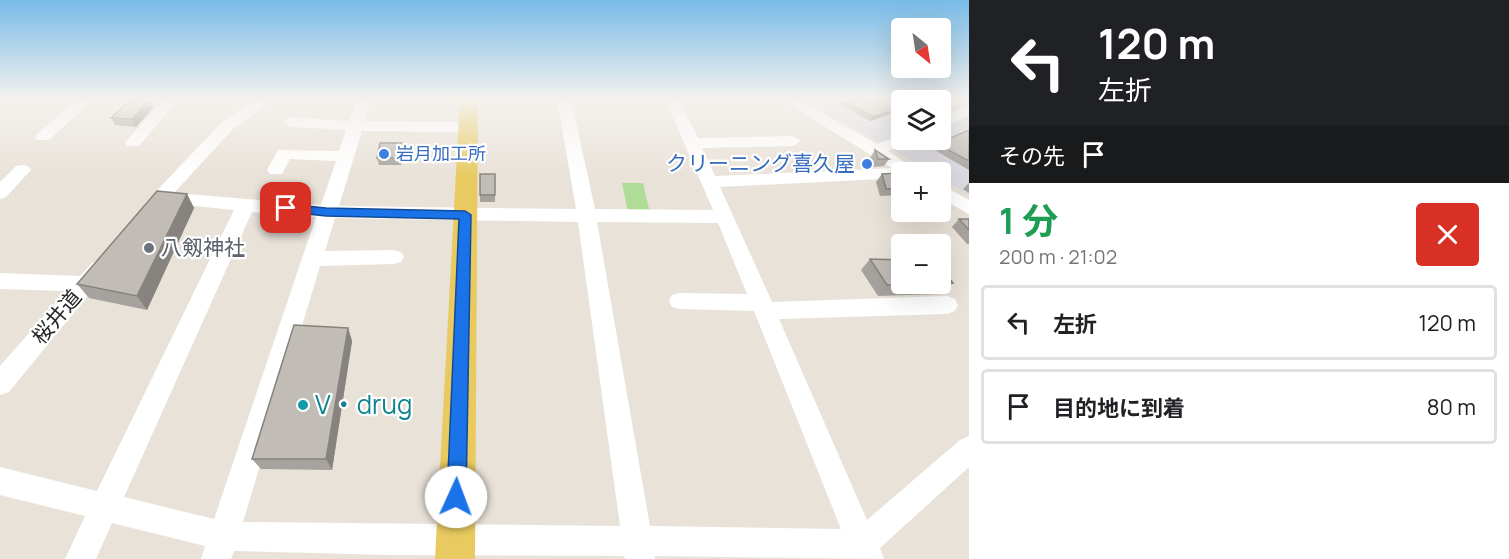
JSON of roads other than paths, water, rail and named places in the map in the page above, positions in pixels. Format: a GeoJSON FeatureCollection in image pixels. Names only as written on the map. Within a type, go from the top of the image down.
{"type":"FeatureCollection","features":[{"type":"Feature","properties":{"kind":"main road"},"geometry":{"type":"LineString","coordinates":[[455,549],[469,125]]}},
{"type":"Feature","properties":{"kind":"street"},"geometry":{"type":"LineString","coordinates":[[43,137],[57,125]]}},
{"type":"Feature","properties":{"kind":"street"},"geometry":{"type":"LineString","coordinates":[[133,143],[149,125]]}},
{"type":"Feature","properties":{"kind":"street"},"geometry":{"type":"LineString","coordinates":[[144,214],[228,125]]}},
{"type":"Feature","properties":{"kind":"street"},"geometry":{"type":"LineString","coordinates":[[340,125],[363,125]]}},
{"type":"Feature","properties":{"kind":"street"},"geometry":{"type":"LineString","coordinates":[[569,125],[587,216],[638,550]]}},
{"type":"Feature","properties":{"kind":"street"},"geometry":{"type":"LineString","coordinates":[[684,125],[866,551]]}},
{"type":"Feature","properties":{"kind":"street"},"geometry":{"type":"LineString","coordinates":[[832,125],[894,162]]}},
{"type":"Feature","properties":{"kind":"street"},"geometry":{"type":"LineString","coordinates":[[220,548],[355,126]]}},
{"type":"Feature","properties":{"kind":"street"},"geometry":{"type":"LineString","coordinates":[[692,143],[793,141]]}},
{"type":"Feature","properties":{"kind":"street"},"geometry":{"type":"LineString","coordinates":[[876,151],[891,145]]}},
{"type":"Feature","properties":{"kind":"street"},"geometry":{"type":"LineString","coordinates":[[276,170],[284,154],[344,156]]}},
{"type":"Feature","properties":{"kind":"street"},"geometry":{"type":"LineString","coordinates":[[0,193],[22,170]]}},
{"type":"Feature","properties":{"kind":"street"},"geometry":{"type":"LineString","coordinates":[[710,182],[891,173]]}},
{"type":"Feature","properties":{"kind":"street"},"geometry":{"type":"LineString","coordinates":[[951,197],[969,208]]}},
{"type":"Feature","properties":{"kind":"street"},"geometry":{"type":"LineString","coordinates":[[169,198],[326,212],[725,217]]}},
{"type":"Feature","properties":{"kind":"street"},"geometry":{"type":"LineString","coordinates":[[80,559],[246,205]]}},
{"type":"Feature","properties":{"kind":"street","name":"桜井道"},"geometry":{"type":"LineString","coordinates":[[0,384],[114,249]]}},
{"type":"Feature","properties":{"kind":"street"},"geometry":{"type":"LineString","coordinates":[[311,259],[394,257]]}},
{"type":"Feature","properties":{"kind":"street"},"geometry":{"type":"LineString","coordinates":[[0,281],[84,284]]}},
{"type":"Feature","properties":{"kind":"street"},"geometry":{"type":"LineString","coordinates":[[680,301],[763,307],[947,305]]}},
{"type":"Feature","properties":{"kind":"street"},"geometry":{"type":"LineString","coordinates":[[0,481],[104,507],[220,548],[390,540],[455,549],[866,551],[969,449]]}},
{"type":"Feature","properties":{"kind":"place","name":"岩月加工所"},"geometry":{"type":"Point","coordinates":[384,154]}},
{"type":"Feature","properties":{"kind":"place","name":"クリーニング喜久屋"},"geometry":{"type":"Point","coordinates":[867,164]}},
{"type":"Feature","properties":{"kind":"place","name":"八剱神社"},"geometry":{"type":"Point","coordinates":[149,248]}},
{"type":"Feature","properties":{"kind":"place","name":"V・drug"},"geometry":{"type":"Point","coordinates":[303,405]}}]}
